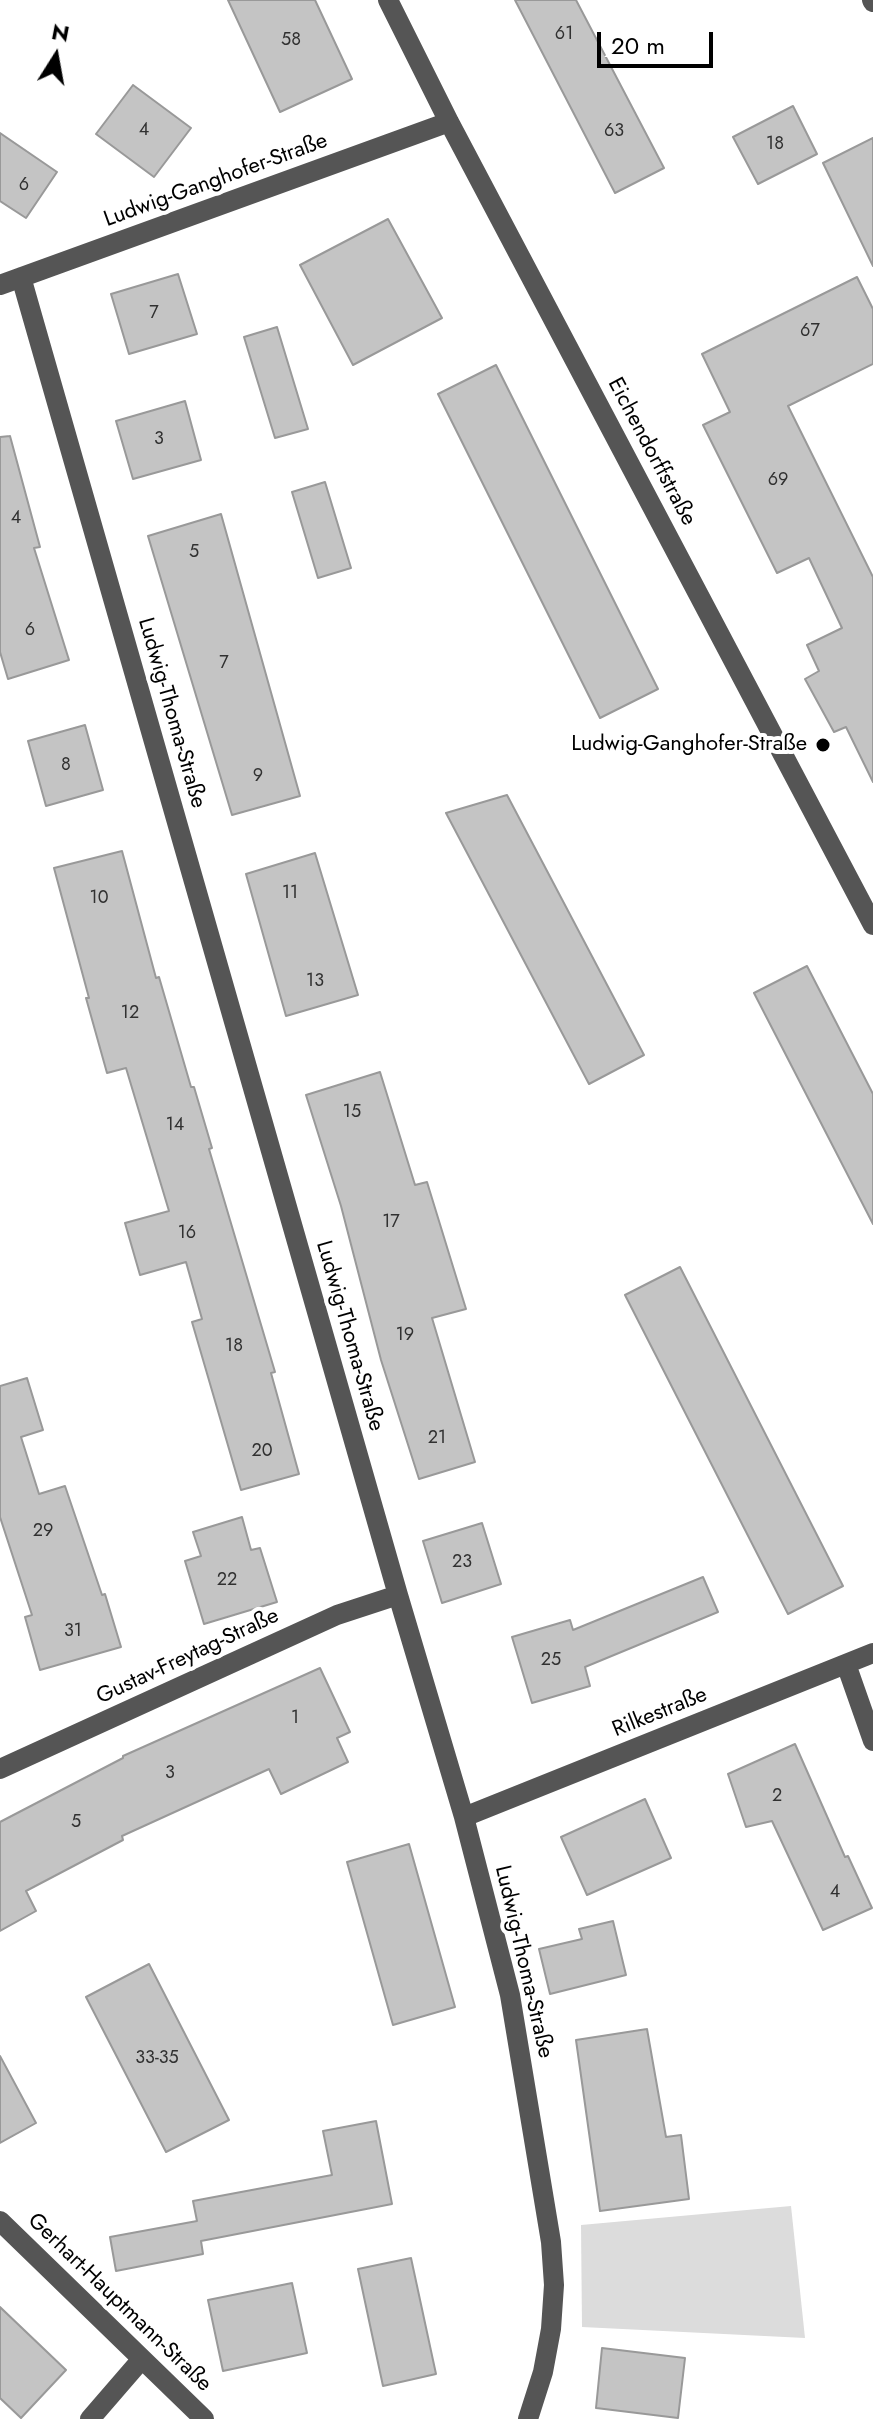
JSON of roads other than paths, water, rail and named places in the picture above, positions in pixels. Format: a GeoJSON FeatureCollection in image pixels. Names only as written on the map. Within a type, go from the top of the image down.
{"type":"FeatureCollection","features":[{"type":"Feature","properties":{"kind":"street","name":"Eichendorffstraße"},"geometry":{"type":"LineString","coordinates":[[388,0],[449,122],[866,899],[873,925]]}},
{"type":"Feature","properties":{"kind":"street","name":"Ludwig-Ganghofer-Straße"},"geometry":{"type":"LineString","coordinates":[[0,285],[449,122]]}},
{"type":"Feature","properties":{"kind":"street","name":"Ludwig-Thoma-Straße"},"geometry":{"type":"LineString","coordinates":[[21,277],[464,1817],[510,1995],[551,2242],[554,2285],[551,2329],[543,2372],[528,2419]]}},
{"type":"Feature","properties":{"kind":"street","name":"Gustav-Freytag-Straße"},"geometry":{"type":"LineString","coordinates":[[0,1769],[337,1615],[398,1595]]}},
{"type":"Feature","properties":{"kind":"street","name":"Rilkestraße"},"geometry":{"type":"LineString","coordinates":[[464,1817],[873,1653]]}},
{"type":"Feature","properties":{"kind":"street"},"geometry":{"type":"LineString","coordinates":[[846,1664],[873,1741]]}},
{"type":"Feature","properties":{"kind":"street","name":"Gerhart-Hauptmann-Straße"},"geometry":{"type":"LineString","coordinates":[[0,2221],[204,2419]]}},
{"type":"Feature","properties":{"kind":"street"},"geometry":{"type":"LineString","coordinates":[[90,2419],[141,2360]]}},
{"type":"Feature","properties":{"kind":"place","name":"Ludwig-Ganghofer-Straße"},"geometry":{"type":"Point","coordinates":[823,745]}}]}
